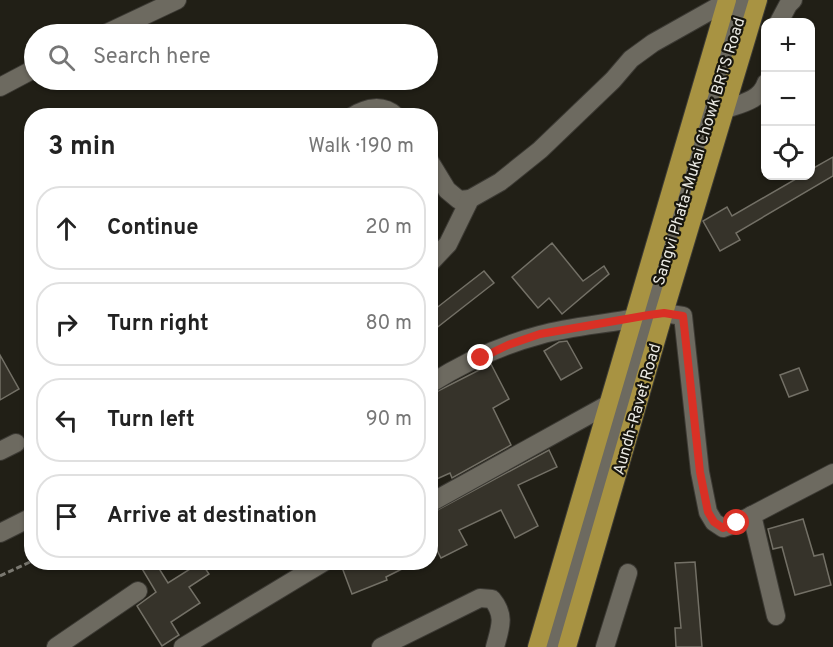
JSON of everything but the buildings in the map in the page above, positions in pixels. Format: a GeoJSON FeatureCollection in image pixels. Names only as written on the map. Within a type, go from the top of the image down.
{"type":"FeatureCollection","features":[{"type":"Feature","properties":{"kind":"main road","name":"Aundh-Ravet Road"},"geometry":{"type":"LineString","coordinates":[[537,647],[607,405],[649,315],[726,109],[758,0]]}},
{"type":"Feature","properties":{"kind":"main road","name":"Aundh-Ravet Road"},"geometry":{"type":"LineString","coordinates":[[567,647],[649,315],[732,1]]}},
{"type":"Feature","properties":{"kind":"street"},"geometry":{"type":"LineString","coordinates":[[126,24],[177,0]]}},
{"type":"Feature","properties":{"kind":"street"},"geometry":{"type":"LineString","coordinates":[[781,18],[793,0]]}},
{"type":"Feature","properties":{"kind":"street"},"geometry":{"type":"LineString","coordinates":[[438,175],[447,190],[459,200],[470,199],[500,182],[540,150],[613,80],[631,58],[653,43],[732,1]]}},
{"type":"Feature","properties":{"kind":"street"},"geometry":{"type":"LineString","coordinates":[[0,87],[24,74]]}},
{"type":"Feature","properties":{"kind":"street"},"geometry":{"type":"LineString","coordinates":[[726,109],[758,96],[761,92]]}},
{"type":"Feature","properties":{"kind":"street"},"geometry":{"type":"LineString","coordinates":[[438,255],[448,244],[470,199]]}},
{"type":"Feature","properties":{"kind":"street"},"geometry":{"type":"LineString","coordinates":[[553,647],[649,315]]}},
{"type":"Feature","properties":{"kind":"street"},"geometry":{"type":"LineString","coordinates":[[438,380],[508,345],[540,334],[649,315],[683,316],[700,472],[708,512],[714,522],[723,528],[833,473]]}},
{"type":"Feature","properties":{"kind":"street"},"geometry":{"type":"LineString","coordinates":[[438,499],[607,405]]}},
{"type":"Feature","properties":{"kind":"street"},"geometry":{"type":"LineString","coordinates":[[752,515],[776,616]]}},
{"type":"Feature","properties":{"kind":"street"},"geometry":{"type":"LineString","coordinates":[[0,533],[24,521]]}},
{"type":"Feature","properties":{"kind":"street"},"geometry":{"type":"LineString","coordinates":[[183,647],[311,570]]}},
{"type":"Feature","properties":{"kind":"street"},"geometry":{"type":"LineString","coordinates":[[605,647],[628,573]]}},
{"type":"Feature","properties":{"kind":"street"},"geometry":{"type":"LineString","coordinates":[[56,647],[138,591]]}},
{"type":"Feature","properties":{"kind":"street"},"geometry":{"type":"LineString","coordinates":[[381,647],[480,598],[492,599],[500,608],[501,618],[495,647]]}},
{"type":"Feature","properties":{"kind":"path"},"geometry":{"type":"LineString","coordinates":[[0,576],[24,565]]}},
{"type":"Feature","properties":{"kind":"route"},"geometry":{"type":"LineString","coordinates":[[481,358],[508,345],[540,334],[664,313],[683,316],[700,472],[708,512],[714,522],[723,528],[737,523]]}}]}
